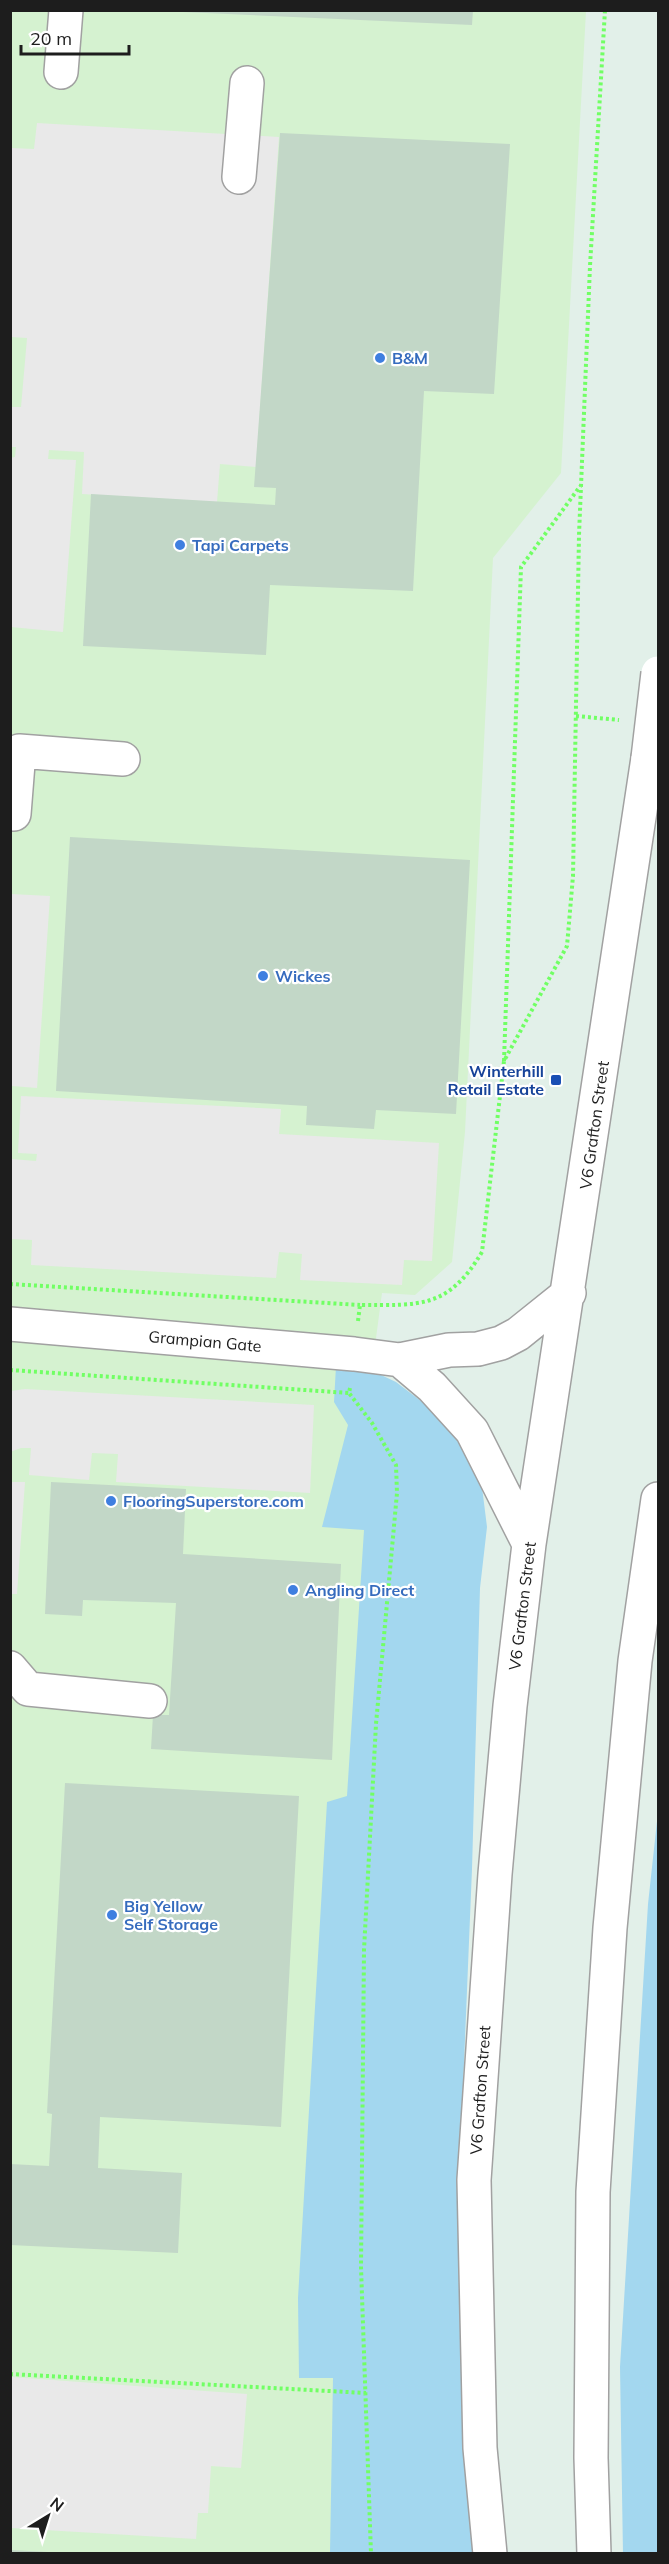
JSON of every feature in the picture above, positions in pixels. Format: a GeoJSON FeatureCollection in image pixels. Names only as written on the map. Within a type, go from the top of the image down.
{"type":"FeatureCollection","features":[{"type":"Feature","properties":{"kind":"street"},"geometry":{"type":"LineString","coordinates":[[61,72],[66,10]]}},
{"type":"Feature","properties":{"kind":"street"},"geometry":{"type":"LineString","coordinates":[[239,177],[247,83]]}},
{"type":"Feature","properties":{"kind":"street","name":"V6 Grafton Street"},"geometry":{"type":"LineString","coordinates":[[490,2553],[480,2448],[474,2180],[504,1773],[529,1544],[569,1293],[648,758],[658,669]]}},
{"type":"Feature","properties":{"kind":"street"},"geometry":{"type":"LineString","coordinates":[[14,814],[19,751],[123,759]]}},
{"type":"Feature","properties":{"kind":"street","name":"Grampian Gate"},"geometry":{"type":"LineString","coordinates":[[10,1324],[354,1353],[400,1360],[449,1350],[478,1349],[501,1343],[518,1334],[569,1293]]}},
{"type":"Feature","properties":{"kind":"street"},"geometry":{"type":"LineString","coordinates":[[400,1360],[432,1387],[472,1431],[529,1544]]}},
{"type":"Feature","properties":{"kind":"street"},"geometry":{"type":"LineString","coordinates":[[594,2553],[591,2458],[593,2192],[610,1928],[635,1660],[658,1499]]}},
{"type":"Feature","properties":{"kind":"street"},"geometry":{"type":"LineString","coordinates":[[10,1668],[28,1689],[150,1701]]}},
{"type":"Feature","properties":{"kind":"path"},"geometry":{"type":"LineString","coordinates":[[504,1061],[567,946],[573,876],[579,535],[590,266],[605,10]]}},
{"type":"Feature","properties":{"kind":"path"},"geometry":{"type":"LineString","coordinates":[[10,1284],[360,1305],[425,1303],[446,1294],[468,1275],[482,1252],[504,1061],[521,567],[582,484]]}},
{"type":"Feature","properties":{"kind":"path"},"geometry":{"type":"LineString","coordinates":[[360,1305],[350,1393],[372,1423],[396,1465],[397,1493],[376,1724],[364,1950],[361,2267],[371,2553]]}},
{"type":"Feature","properties":{"kind":"path"},"geometry":{"type":"LineString","coordinates":[[10,1370],[350,1393]]}},
{"type":"Feature","properties":{"kind":"path"},"geometry":{"type":"LineString","coordinates":[[10,2374],[366,2393]]}},
{"type":"Feature","properties":{"kind":"shaded area"},"geometry":{"type":"Polygon","coordinates":[[[11,11],[586,11],[561,473],[493,558],[465,1132],[452,1262],[415,1295],[382,1293],[361,1451],[383,1486],[338,2553],[11,2554],[11,11]]]}},
{"type":"Feature","properties":{"kind":"shaded area"},"geometry":{"type":"Polygon","coordinates":[[[37,123],[279,137],[256,467],[220,464],[217,502],[82,494],[84,452],[49,450],[48,459],[76,460],[63,632],[11,627],[10,458],[15,457],[16,447],[11,447],[11,407],[21,407],[27,338],[11,337],[11,148],[34,149],[37,123]]]}},
{"type":"Feature","properties":{"kind":"shaded area"},"geometry":{"type":"Polygon","coordinates":[[[11,894],[50,896],[37,1088],[12,1086],[11,1107],[11,894]]]}},
{"type":"Feature","properties":{"kind":"shaded area"},"geometry":{"type":"Polygon","coordinates":[[[21,1096],[281,1109],[279,1134],[439,1143],[432,1261],[404,1260],[402,1285],[300,1280],[302,1254],[279,1252],[276,1278],[31,1265],[32,1240],[11,1239],[11,1159],[36,1161],[37,1154],[18,1153],[21,1096]]]}},
{"type":"Feature","properties":{"kind":"shaded area"},"geometry":{"type":"Polygon","coordinates":[[[336,1366],[379,1374],[396,1382],[434,1411],[468,1455],[482,1487],[487,1527],[480,1588],[461,2136],[477,2553],[330,2553],[333,2378],[299,2378],[298,2298],[327,1802],[347,1796],[364,1530],[322,1527],[348,1425],[334,1402],[336,1366]]]}},
{"type":"Feature","properties":{"kind":"shaded area"},"geometry":{"type":"Polygon","coordinates":[[[25,1389],[314,1405],[310,1493],[116,1482],[118,1454],[92,1453],[89,1480],[29,1475],[31,1448],[21,1448],[10,1452],[11,1391],[25,1389]]]}},
{"type":"Feature","properties":{"kind":"shaded area"},"geometry":{"type":"Polygon","coordinates":[[[11,1482],[25,1482],[17,1594],[11,1594],[11,1482]]]}},
{"type":"Feature","properties":{"kind":"shaded area"},"geometry":{"type":"Polygon","coordinates":[[[658,1812],[658,2553],[623,2554],[620,2367],[648,1904],[658,1812]]]}},
{"type":"Feature","properties":{"kind":"shaded area"},"geometry":{"type":"Polygon","coordinates":[[[11,2377],[247,2394],[241,2468],[211,2466],[208,2513],[198,2513],[196,2539],[11,2528],[11,2377]]]}},
{"type":"Feature","properties":{"kind":"building"},"geometry":{"type":"Polygon","coordinates":[[[183,10],[473,10],[472,25],[183,12],[183,10]]]}},
{"type":"Feature","properties":{"kind":"building","name":"B&M"},"geometry":{"type":"Polygon","coordinates":[[[280,133],[510,144],[494,394],[424,391],[413,591],[270,585],[266,655],[83,646],[91,494],[275,505],[276,488],[254,487],[280,133]]]}},
{"type":"Feature","properties":{"kind":"building","name":"Wickes"},"geometry":{"type":"Polygon","coordinates":[[[70,837],[470,860],[456,1114],[376,1110],[374,1129],[306,1125],[307,1106],[56,1091],[70,837]]]}},
{"type":"Feature","properties":{"kind":"building"},"geometry":{"type":"Polygon","coordinates":[[[51,1482],[186,1489],[183,1554],[341,1564],[332,1760],[151,1749],[153,1715],[169,1715],[176,1603],[83,1600],[82,1616],[45,1614],[51,1482]]]}},
{"type":"Feature","properties":{"kind":"building"},"geometry":{"type":"Polygon","coordinates":[[[65,1783],[299,1796],[281,2127],[100,2117],[98,2168],[182,2173],[178,2253],[10,2245],[10,2164],[49,2166],[52,2114],[47,2113],[65,1783]]]}},
{"type":"Feature","properties":{"kind":"building"},"geometry":{"type":"Polygon","coordinates":[[[10,2550],[48,2552],[48,2554],[10,2554],[10,2550]]]}},
{"type":"Feature","properties":{"kind":"place","name":"B&M"},"geometry":{"type":"Point","coordinates":[380,358]}},
{"type":"Feature","properties":{"kind":"place","name":"Tapi Carpets"},"geometry":{"type":"Point","coordinates":[180,545]}},
{"type":"Feature","properties":{"kind":"place","name":"Wickes"},"geometry":{"type":"Point","coordinates":[263,976]}},
{"type":"Feature","properties":{"kind":"place","name":"Winterhill Retail Estate"},"geometry":{"type":"Point","coordinates":[556,1080]}},
{"type":"Feature","properties":{"kind":"place","name":"FlooringSuperstore.com"},"geometry":{"type":"Point","coordinates":[111,1501]}},
{"type":"Feature","properties":{"kind":"place","name":"Angling Direct"},"geometry":{"type":"Point","coordinates":[293,1590]}},
{"type":"Feature","properties":{"kind":"place","name":"Big Yellow Self Storage"},"geometry":{"type":"Point","coordinates":[112,1915]}}]}
